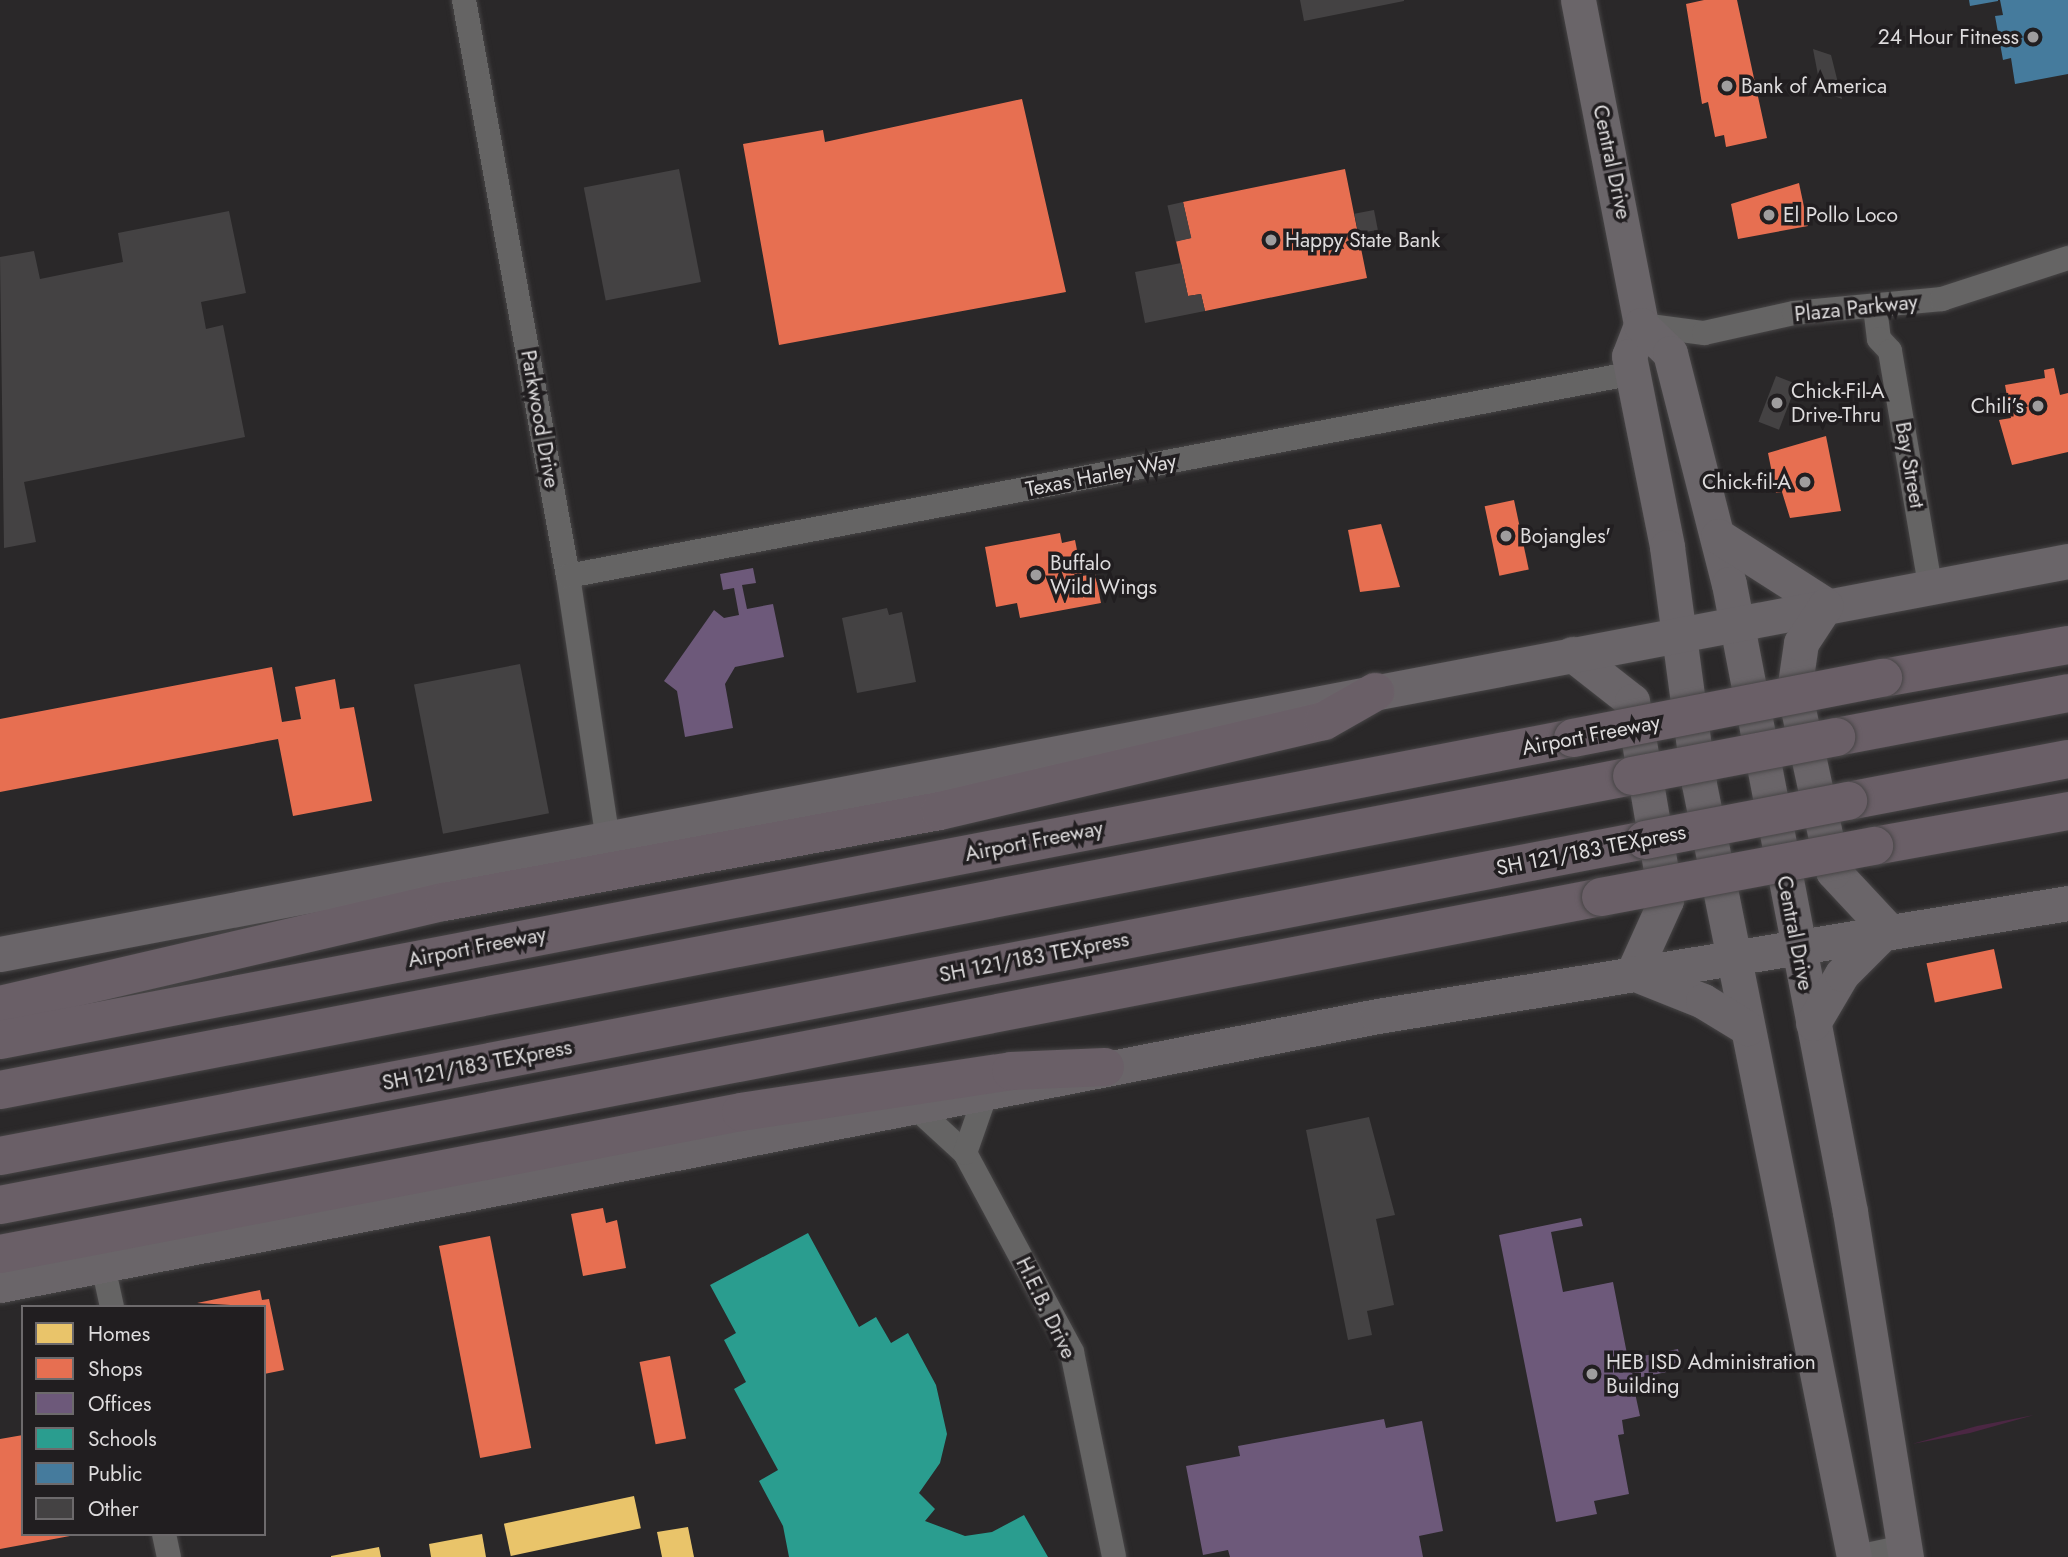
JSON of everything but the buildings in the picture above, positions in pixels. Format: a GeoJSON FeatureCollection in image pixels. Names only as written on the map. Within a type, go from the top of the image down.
{"type":"FeatureCollection","features":[{"type":"Feature","properties":{"kind":"highway","name":"Airport Freeway"},"geometry":{"type":"LineString","coordinates":[[0,1040],[1883,678],[2068,645]]}},
{"type":"Feature","properties":{"kind":"highway"},"geometry":{"type":"LineString","coordinates":[[0,1005],[430,905],[940,811],[1324,721],[1375,692]]}},
{"type":"Feature","properties":{"kind":"highway"},"geometry":{"type":"LineString","coordinates":[[0,1090],[2068,693]]}},
{"type":"Feature","properties":{"kind":"highway","name":"SH 121/183 TEXpress"},"geometry":{"type":"LineString","coordinates":[[0,1156],[2068,760]]}},
{"type":"Feature","properties":{"kind":"highway"},"geometry":{"type":"LineString","coordinates":[[0,1205],[1601,897],[2068,811]]}},
{"type":"Feature","properties":{"kind":"highway"},"geometry":{"type":"LineString","coordinates":[[0,1254],[741,1112],[1012,1071],[1105,1067]]}},
{"type":"Feature","properties":{"kind":"main road","name":"Central Drive"},"geometry":{"type":"LineString","coordinates":[[1578,0],[1641,325],[1670,353],[1694,435],[1718,536],[1813,1023],[1905,1552]]}},
{"type":"Feature","properties":{"kind":"main road"},"geometry":{"type":"LineString","coordinates":[[1641,325],[1629,356],[1732,956],[1855,1557]]}},
{"type":"Feature","properties":{"kind":"main road"},"geometry":{"type":"LineString","coordinates":[[1634,373],[1656,381],[1679,429],[1694,435]]}},
{"type":"Feature","properties":{"kind":"main road"},"geometry":{"type":"LineString","coordinates":[[1718,536],[1826,605]]}},
{"type":"Feature","properties":{"kind":"main road"},"geometry":{"type":"LineString","coordinates":[[0,954],[608,840],[1676,633],[2068,561]]}},
{"type":"Feature","properties":{"kind":"main road"},"geometry":{"type":"LineString","coordinates":[[1826,605],[1801,643],[1794,691],[1833,871],[1887,929]]}},
{"type":"Feature","properties":{"kind":"main road"},"geometry":{"type":"LineString","coordinates":[[1572,653],[1632,701],[1666,900],[1633,974]]}},
{"type":"Feature","properties":{"kind":"main road"},"geometry":{"type":"LineString","coordinates":[[0,1285],[985,1096],[1105,1067],[1798,944],[2068,903]]}},
{"type":"Feature","properties":{"kind":"main road"},"geometry":{"type":"LineString","coordinates":[[1813,1023],[1842,974],[1887,929]]}},
{"type":"Feature","properties":{"kind":"main road"},"geometry":{"type":"LineString","coordinates":[[1633,974],[1703,1001],[1747,1028]]}},
{"type":"Feature","properties":{"kind":"main road"},"geometry":{"type":"LineString","coordinates":[[1834,1453],[1886,1443]]}},
{"type":"Feature","properties":{"kind":"street","name":"Parkwood Drive"},"geometry":{"type":"LineString","coordinates":[[464,0],[568,576],[608,840]]}},
{"type":"Feature","properties":{"kind":"street","name":"Plaza Parkway"},"geometry":{"type":"LineString","coordinates":[[1641,325],[1704,333],[1794,313],[1942,299],[2068,258]]}},
{"type":"Feature","properties":{"kind":"street","name":"Bay Street"},"geometry":{"type":"LineString","coordinates":[[1875,307],[1880,339],[1890,351],[1930,586]]}},
{"type":"Feature","properties":{"kind":"street","name":"Texas Harley Way"},"geometry":{"type":"LineString","coordinates":[[568,576],[1634,373]]}},
{"type":"Feature","properties":{"kind":"street"},"geometry":{"type":"LineString","coordinates":[[965,1153],[985,1096]]}},
{"type":"Feature","properties":{"kind":"street","name":"H.E.B. Drive"},"geometry":{"type":"LineString","coordinates":[[916,1108],[965,1153],[1072,1352],[1114,1557]]}},
{"type":"Feature","properties":{"kind":"street"},"geometry":{"type":"LineString","coordinates":[[103,1266],[112,1305]]}},
{"type":"Feature","properties":{"kind":"street"},"geometry":{"type":"LineString","coordinates":[[164,1536],[169,1557]]}},
{"type":"Feature","properties":{"kind":"street"},"geometry":{"type":"LineString","coordinates":[[1855,1557],[1905,1552]]}},
{"type":"Feature","properties":{"kind":"shaded area"},"geometry":{"type":"Polygon","coordinates":[[[2034,1415],[1970,1433],[1912,1444],[1977,1426],[2034,1415]]]}},
{"type":"Feature","properties":{"kind":"place","name":"24 Hour Fitness"},"geometry":{"type":"Point","coordinates":[2033,37]}},
{"type":"Feature","properties":{"kind":"place","name":"Bank of America"},"geometry":{"type":"Point","coordinates":[1727,86]}},
{"type":"Feature","properties":{"kind":"place","name":"El Pollo Loco"},"geometry":{"type":"Point","coordinates":[1769,215]}},
{"type":"Feature","properties":{"kind":"place","name":"Happy State Bank"},"geometry":{"type":"Point","coordinates":[1271,240]}},
{"type":"Feature","properties":{"kind":"place","name":"Chick-Fil-A Drive-Thru"},"geometry":{"type":"Point","coordinates":[1777,403]}},
{"type":"Feature","properties":{"kind":"place","name":"Chili’s"},"geometry":{"type":"Point","coordinates":[2038,406]}},
{"type":"Feature","properties":{"kind":"place","name":"Chick-fil-A"},"geometry":{"type":"Point","coordinates":[1805,482]}},
{"type":"Feature","properties":{"kind":"place","name":"Bojangles'"},"geometry":{"type":"Point","coordinates":[1506,536]}},
{"type":"Feature","properties":{"kind":"place","name":"Buffalo Wild Wings"},"geometry":{"type":"Point","coordinates":[1036,575]}},
{"type":"Feature","properties":{"kind":"place","name":"HEB ISD Administration Building"},"geometry":{"type":"Point","coordinates":[1592,1374]}}]}
